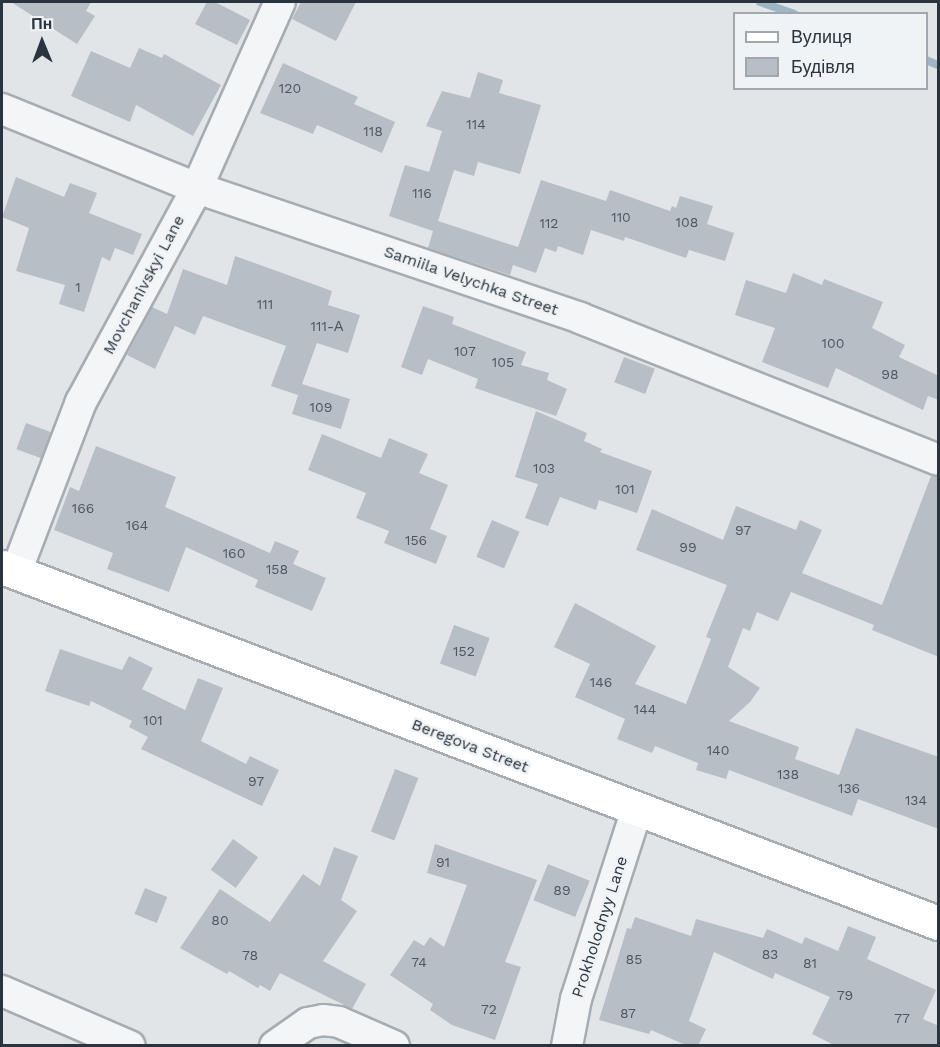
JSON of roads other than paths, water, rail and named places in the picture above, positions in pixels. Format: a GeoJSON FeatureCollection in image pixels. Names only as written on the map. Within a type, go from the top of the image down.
{"type":"FeatureCollection","features":[{"type":"Feature","properties":{"kind":"street","name":"Movchanivskyi Lane"},"geometry":{"type":"LineString","coordinates":[[9,569],[81,402],[197,188],[280,2]]}},
{"type":"Feature","properties":{"kind":"street","name":"Samiila Velychka Street"},"geometry":{"type":"LineString","coordinates":[[2,109],[197,188],[580,318],[939,460]]}},
{"type":"Feature","properties":{"kind":"street","name":"Beregova Street"},"geometry":{"type":"LineString","coordinates":[[9,569],[939,922]]}},
{"type":"Feature","properties":{"kind":"street","name":"Prokholodnyy Lane"},"geometry":{"type":"LineString","coordinates":[[567,1046],[576,999],[637,809]]}},
{"type":"Feature","properties":{"kind":"street"},"geometry":{"type":"LineString","coordinates":[[2,991],[130,1046]]}},
{"type":"Feature","properties":{"kind":"street"},"geometry":{"type":"LineString","coordinates":[[275,1046],[308,1023],[323,1020],[339,1022],[394,1046]]}},
{"type":"Feature","properties":{"kind":"waterway"},"geometry":{"type":"LineString","coordinates":[[760,2],[788,12]]}},
{"type":"Feature","properties":{"kind":"waterway"},"geometry":{"type":"LineString","coordinates":[[928,61],[938,65]]}}]}
